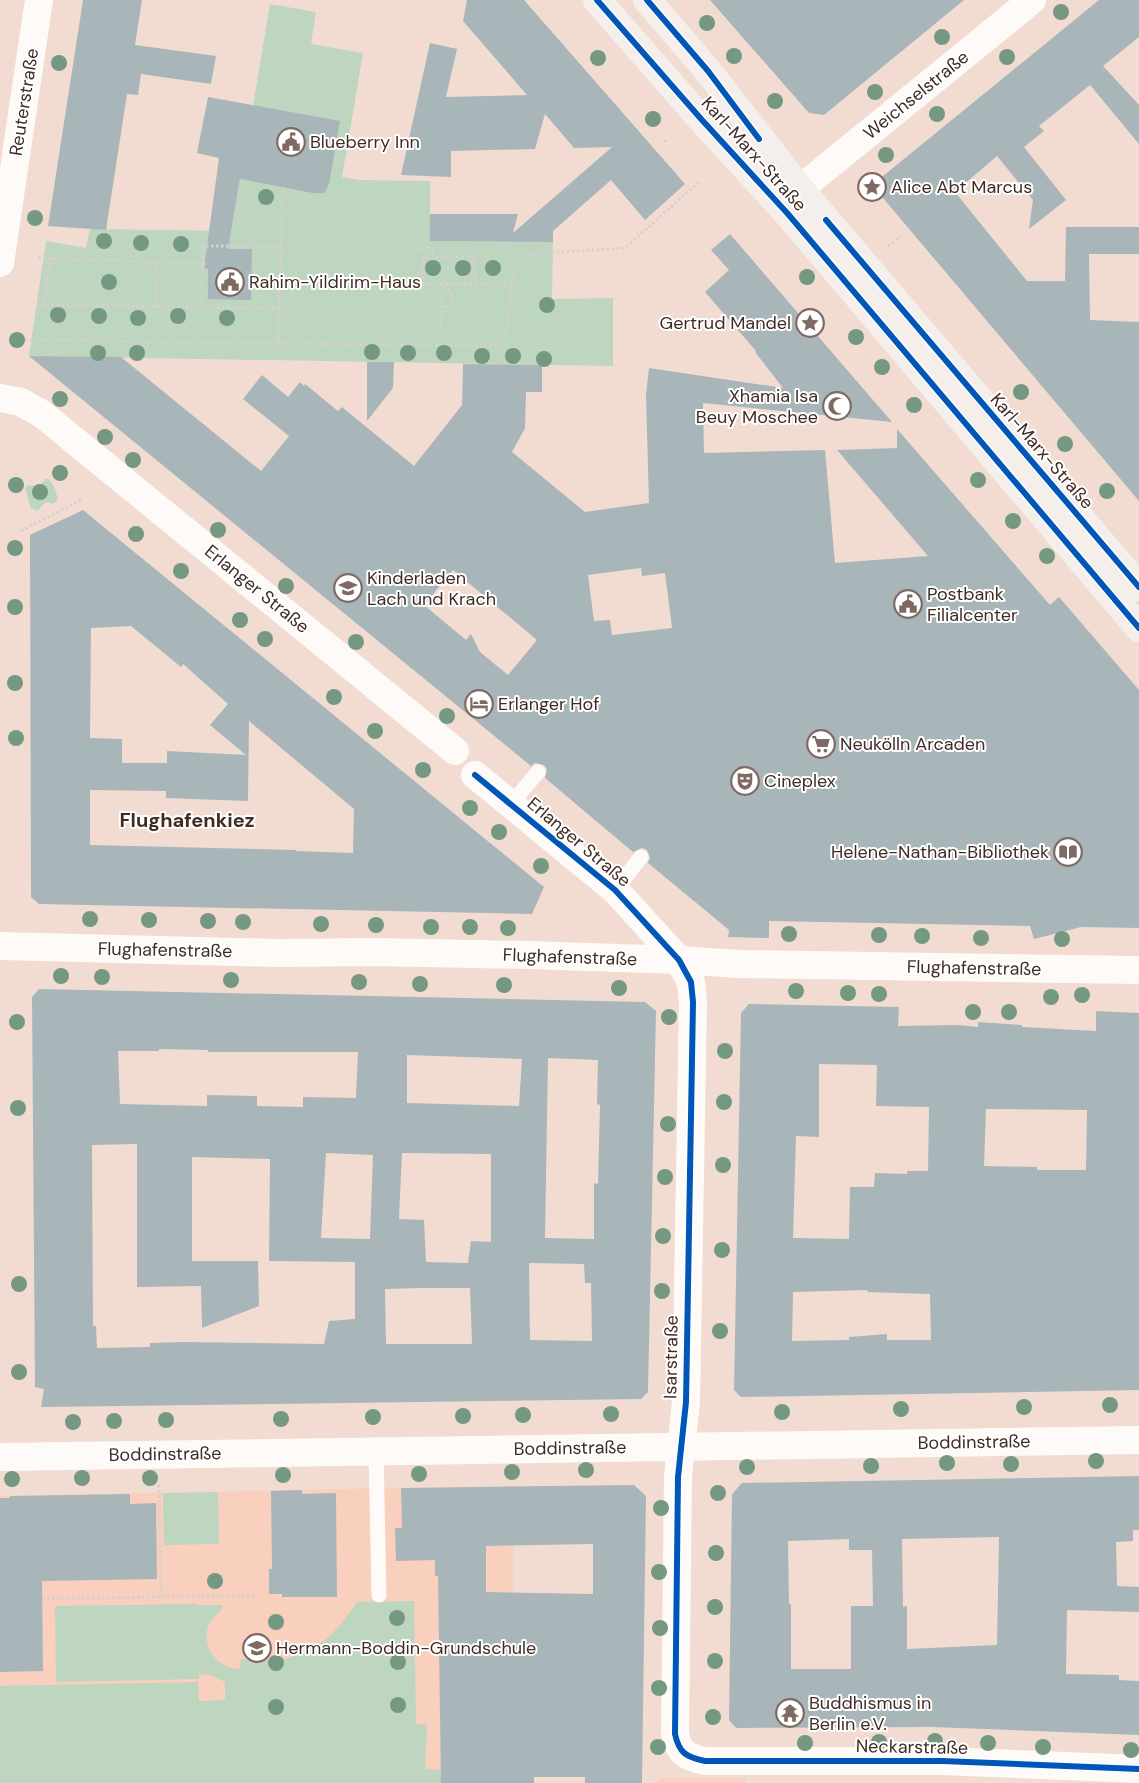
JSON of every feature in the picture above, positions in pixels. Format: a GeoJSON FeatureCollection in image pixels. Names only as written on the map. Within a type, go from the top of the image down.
{"type":"FeatureCollection","features":[{"type":"Feature","properties":{"kind":"main road","name":"Karl-Marx-Straße"},"geometry":{"type":"LineString","coordinates":[[597,0],[708,127],[791,198],[1139,587]]}},
{"type":"Feature","properties":{"kind":"main road","name":"Karl-Marx-Straße"},"geometry":{"type":"LineString","coordinates":[[647,0],[708,70],[759,138],[791,198],[1139,628]]}},
{"type":"Feature","properties":{"kind":"street","name":"Reuterstraße"},"geometry":{"type":"LineString","coordinates":[[0,263],[39,0]]}},
{"type":"Feature","properties":{"kind":"street","name":"Weichselstraße"},"geometry":{"type":"LineString","coordinates":[[791,198],[1032,0]]}},
{"type":"Feature","properties":{"kind":"street","name":"Erlanger Straße"},"geometry":{"type":"LineString","coordinates":[[0,398],[21,402],[52,421],[466,763],[511,804],[615,890],[679,960]]}},
{"type":"Feature","properties":{"kind":"street","name":"Flughafenstraße"},"geometry":{"type":"LineString","coordinates":[[0,946],[271,952],[375,952],[679,960],[738,964],[1139,970]]}},
{"type":"Feature","properties":{"kind":"street","name":"Isarstraße"},"geometry":{"type":"LineString","coordinates":[[679,960],[691,982],[693,1002],[686,1402],[678,1477],[675,1734],[678,1747],[686,1755]]}},
{"type":"Feature","properties":{"kind":"street","name":"Boddinstraße"},"geometry":{"type":"LineString","coordinates":[[0,1457],[1139,1440]]}},
{"type":"Feature","properties":{"kind":"street","name":"Neckarstraße"},"geometry":{"type":"LineString","coordinates":[[686,1755],[705,1761],[942,1761],[1139,1769]]}},
{"type":"Feature","properties":{"kind":"lane"},"geometry":{"type":"LineString","coordinates":[[511,804],[538,772]]}},
{"type":"Feature","properties":{"kind":"lane"},"geometry":{"type":"LineString","coordinates":[[615,890],[641,858]]}},
{"type":"Feature","properties":{"kind":"lane"},"geometry":{"type":"LineString","coordinates":[[376,1451],[379,1595]]}},
{"type":"Feature","properties":{"kind":"path"},"geometry":{"type":"LineString","coordinates":[[664,142],[667,139]]}},
{"type":"Feature","properties":{"kind":"path"},"geometry":{"type":"LineString","coordinates":[[25,340],[480,346],[498,343],[507,329],[516,263],[528,254],[625,248],[699,182]]}},
{"type":"Feature","properties":{"kind":"path"},"geometry":{"type":"LineString","coordinates":[[278,343],[283,187]]}},
{"type":"Feature","properties":{"kind":"path"},"geometry":{"type":"LineString","coordinates":[[882,252],[901,236]]}},
{"type":"Feature","properties":{"kind":"path"},"geometry":{"type":"LineString","coordinates":[[202,308],[203,246],[281,246]]}},
{"type":"Feature","properties":{"kind":"path"},"geometry":{"type":"LineString","coordinates":[[417,249],[433,249],[433,256]]}},
{"type":"Feature","properties":{"kind":"path"},"geometry":{"type":"LineString","coordinates":[[422,284],[423,257],[433,256],[474,256],[475,283]]}},
{"type":"Feature","properties":{"kind":"path"},"geometry":{"type":"LineString","coordinates":[[38,258],[208,264]]}},
{"type":"Feature","properties":{"kind":"path"},"geometry":{"type":"LineString","coordinates":[[50,258],[44,305],[279,308]]}},
{"type":"Feature","properties":{"kind":"path"},"geometry":{"type":"LineString","coordinates":[[157,262],[157,307]]}},
{"type":"Feature","properties":{"kind":"path"},"geometry":{"type":"LineString","coordinates":[[445,283],[453,294],[453,298],[450,300]]}},
{"type":"Feature","properties":{"kind":"path"},"geometry":{"type":"LineString","coordinates":[[440,333],[445,283]]}},
{"type":"Feature","properties":{"kind":"path"},"geometry":{"type":"LineString","coordinates":[[280,285],[512,283]]}},
{"type":"Feature","properties":{"kind":"path"},"geometry":{"type":"LineString","coordinates":[[464,284],[472,297]]}},
{"type":"Feature","properties":{"kind":"path"},"geometry":{"type":"LineString","coordinates":[[442,308],[450,306]]}},
{"type":"Feature","properties":{"kind":"path"},"geometry":{"type":"LineString","coordinates":[[21,531],[81,500]]}},
{"type":"Feature","properties":{"kind":"path"},"geometry":{"type":"LineString","coordinates":[[159,1485],[161,1596]]}},
{"type":"Feature","properties":{"kind":"path"},"geometry":{"type":"LineString","coordinates":[[42,1599],[255,1595]]}},
{"type":"Feature","properties":{"kind":"shaded area","name":"Hermann-Boddin-Grundschule"},"geometry":{"type":"Polygon","coordinates":[[[512,1487],[516,1783],[0,1783],[0,1496],[512,1487]]]}},
{"type":"Feature","properties":{"kind":"shaded area"},"geometry":{"type":"Polygon","coordinates":[[[661,1778],[746,1778],[746,1783],[654,1783],[661,1778]]]}},
{"type":"Feature","properties":{"kind":"green space"},"geometry":{"type":"Polygon","coordinates":[[[270,4],[316,12],[311,44],[363,53],[342,177],[359,180],[430,181],[430,241],[553,242],[552,299],[613,298],[613,366],[29,356],[46,241],[86,248],[90,229],[231,231],[240,179],[312,193],[322,192],[326,189],[329,184],[253,106],[270,4]]]}},
{"type":"Feature","properties":{"kind":"green space"},"geometry":{"type":"Polygon","coordinates":[[[46,478],[51,481],[57,495],[57,501],[53,504],[48,502],[42,505],[38,511],[31,508],[25,488],[28,485],[35,486],[41,484],[46,478]]]}},
{"type":"Feature","properties":{"kind":"green space"},"geometry":{"type":"Polygon","coordinates":[[[218,1492],[219,1544],[164,1545],[163,1493],[218,1492]]]}},
{"type":"Feature","properties":{"kind":"green space"},"geometry":{"type":"Polygon","coordinates":[[[414,1601],[416,1724],[427,1725],[425,1769],[441,1770],[441,1783],[0,1783],[0,1686],[198,1682],[199,1701],[225,1700],[225,1682],[211,1675],[199,1674],[199,1679],[56,1682],[55,1606],[197,1604],[198,1607],[199,1605],[222,1605],[222,1610],[213,1618],[208,1627],[208,1646],[220,1662],[229,1667],[240,1669],[241,1659],[265,1661],[277,1656],[283,1659],[296,1656],[317,1646],[342,1623],[357,1602],[414,1601]]]}},
{"type":"Feature","properties":{"kind":"building"},"geometry":{"type":"Polygon","coordinates":[[[83,0],[142,0],[135,45],[216,56],[211,84],[141,74],[138,95],[127,94],[106,230],[48,226],[83,0]]]}},
{"type":"Feature","properties":{"kind":"building"},"geometry":{"type":"Polygon","coordinates":[[[467,0],[524,0],[685,184],[645,220],[611,180],[553,231],[553,242],[430,241],[430,214],[518,214],[513,233],[612,147],[574,148],[545,114],[535,149],[451,151],[451,177],[401,175],[430,43],[457,49],[446,97],[527,95],[463,21],[467,0]]]}},
{"type":"Feature","properties":{"kind":"building"},"geometry":{"type":"Polygon","coordinates":[[[710,0],[964,0],[824,115],[809,113],[710,0]]]}},
{"type":"Feature","properties":{"kind":"building"},"geometry":{"type":"Polygon","coordinates":[[[1099,0],[1139,0],[1139,37],[1103,66],[1139,105],[1139,144],[1090,85],[1039,126],[1044,131],[1024,147],[1066,200],[1029,229],[1033,200],[997,156],[955,192],[1027,281],[1065,281],[1066,227],[1139,227],[1139,254],[1089,254],[1090,320],[1139,322],[1139,501],[872,185],[1099,0]]]}},
{"type":"Feature","properties":{"kind":"building"},"geometry":{"type":"Polygon","coordinates":[[[208,97],[340,121],[329,184],[325,193],[312,193],[240,179],[228,249],[252,249],[251,300],[208,299],[208,269],[204,268],[219,158],[197,153],[208,97]]]}},
{"type":"Feature","properties":{"kind":"building"},"geometry":{"type":"Polygon","coordinates":[[[730,234],[892,422],[703,403],[704,453],[825,450],[835,563],[928,556],[837,450],[897,448],[897,429],[1050,605],[1059,597],[1139,690],[1139,928],[1081,927],[1034,939],[1030,926],[769,921],[769,938],[728,937],[729,930],[648,863],[650,858],[647,850],[642,848],[633,852],[545,778],[547,769],[544,765],[535,763],[531,766],[29,356],[121,357],[261,471],[289,436],[243,399],[262,375],[288,397],[300,382],[304,386],[305,384],[338,411],[342,407],[414,466],[462,405],[463,364],[542,365],[542,392],[526,392],[525,428],[512,452],[585,512],[649,503],[646,395],[649,368],[783,388],[756,351],[705,292],[729,270],[711,250],[730,234]],[[641,568],[588,575],[594,621],[610,620],[612,635],[672,628],[665,573],[642,576],[641,568]],[[453,570],[424,605],[466,640],[471,634],[480,652],[508,675],[537,640],[453,570]]]}},
{"type":"Feature","properties":{"kind":"building"},"geometry":{"type":"Polygon","coordinates":[[[367,362],[394,362],[393,388],[367,421],[367,362]]]}},
{"type":"Feature","properties":{"kind":"building"},"geometry":{"type":"Polygon","coordinates":[[[83,510],[544,887],[532,914],[39,904],[31,897],[30,535],[83,510]],[[131,626],[91,628],[90,738],[122,739],[122,763],[167,763],[167,751],[246,755],[210,725],[228,704],[183,664],[181,667],[131,626]],[[249,721],[248,801],[166,798],[166,791],[90,790],[90,845],[353,853],[354,809],[249,721]]]}},
{"type":"Feature","properties":{"kind":"building"},"geometry":{"type":"Polygon","coordinates":[[[39,989],[645,1002],[656,1011],[648,1392],[641,1399],[41,1407],[44,1389],[35,1387],[32,997],[39,989]],[[159,1049],[159,1051],[118,1051],[120,1104],[207,1106],[207,1095],[257,1096],[257,1106],[303,1107],[303,1097],[356,1098],[358,1052],[208,1052],[208,1050],[159,1049]],[[407,1055],[407,1103],[519,1106],[522,1059],[407,1055]],[[548,1058],[545,1238],[594,1239],[594,1183],[598,1184],[600,1105],[597,1104],[598,1060],[548,1058]],[[137,1144],[92,1145],[93,1326],[96,1326],[97,1348],[150,1347],[150,1343],[181,1342],[324,1344],[329,1321],[355,1319],[355,1262],[269,1261],[270,1159],[192,1157],[192,1261],[258,1261],[259,1306],[202,1328],[201,1286],[137,1287],[137,1144]],[[326,1153],[321,1238],[370,1239],[373,1155],[326,1153]],[[402,1153],[399,1219],[424,1220],[426,1262],[468,1263],[471,1241],[491,1242],[491,1154],[402,1153]],[[529,1263],[530,1340],[592,1341],[591,1283],[585,1283],[584,1264],[529,1263]],[[470,1288],[385,1289],[386,1344],[472,1344],[470,1288]]]}},
{"type":"Feature","properties":{"kind":"building"},"geometry":{"type":"Polygon","coordinates":[[[749,1004],[899,1007],[898,1026],[959,1025],[978,1027],[978,1022],[1022,1025],[1022,1027],[1096,1031],[1096,1011],[1139,1013],[1139,1390],[741,1397],[734,1390],[741,1013],[749,1004]],[[819,1064],[819,1137],[796,1136],[793,1238],[849,1239],[850,1187],[874,1187],[875,1173],[907,1174],[907,1171],[928,1171],[929,1107],[876,1106],[877,1065],[819,1064]],[[986,1109],[984,1166],[1037,1167],[1037,1170],[1086,1170],[1087,1110],[986,1109]],[[868,1290],[793,1292],[792,1341],[849,1340],[849,1337],[887,1334],[887,1340],[931,1340],[930,1294],[867,1292],[868,1290]]]}},
{"type":"Feature","properties":{"kind":"building"},"geometry":{"type":"Polygon","coordinates":[[[1139,1476],[1139,1530],[1133,1530],[1133,1541],[1116,1542],[1117,1586],[1139,1587],[1139,1612],[1067,1610],[1066,1674],[1119,1675],[1119,1680],[1139,1681],[1139,1735],[932,1727],[736,1728],[729,1720],[732,1494],[742,1483],[1139,1476]],[[999,1537],[902,1539],[903,1607],[907,1606],[907,1649],[997,1645],[999,1537]],[[849,1539],[788,1541],[789,1604],[791,1604],[791,1669],[851,1669],[851,1606],[873,1606],[872,1550],[849,1550],[849,1539]]]}},
{"type":"Feature","properties":{"kind":"building"},"geometry":{"type":"Polygon","coordinates":[[[634,1485],[646,1496],[642,1783],[585,1783],[585,1777],[534,1777],[534,1783],[441,1783],[438,1576],[435,1576],[435,1560],[396,1561],[395,1528],[402,1528],[401,1488],[634,1485]],[[593,1544],[486,1546],[486,1592],[593,1594],[593,1544]]]}},
{"type":"Feature","properties":{"kind":"building"},"geometry":{"type":"Polygon","coordinates":[[[302,1490],[302,1494],[336,1493],[337,1597],[282,1597],[282,1594],[269,1594],[269,1569],[272,1569],[271,1491],[302,1490]]]}},
{"type":"Feature","properties":{"kind":"building"},"geometry":{"type":"Polygon","coordinates":[[[130,1494],[130,1504],[156,1503],[157,1579],[42,1581],[43,1671],[0,1672],[0,1498],[10,1498],[10,1496],[130,1494]]]}},
{"type":"Feature","properties":{"kind":"cycle path"},"geometry":{"type":"LineString","coordinates":[[597,0],[702,120],[788,214],[1139,628]]}},
{"type":"Feature","properties":{"kind":"cycle path"},"geometry":{"type":"LineString","coordinates":[[647,0],[708,71],[759,139]]}},
{"type":"Feature","properties":{"kind":"cycle path"},"geometry":{"type":"LineString","coordinates":[[826,220],[1139,587]]}},
{"type":"Feature","properties":{"kind":"cycle path"},"geometry":{"type":"LineString","coordinates":[[475,775],[615,890],[679,960],[691,982],[693,1002],[686,1402],[678,1477],[675,1734],[681,1750],[688,1756],[705,1761],[942,1761],[1139,1769]]}},
{"type":"Feature","properties":{"kind":"place","name":"Blueberry Inn"},"geometry":{"type":"Point","coordinates":[291,142]}},
{"type":"Feature","properties":{"kind":"place","name":"Alice Abt Marcus"},"geometry":{"type":"Point","coordinates":[872,187]}},
{"type":"Feature","properties":{"kind":"place","name":"Rahim-Yildirim-Haus"},"geometry":{"type":"Point","coordinates":[230,282]}},
{"type":"Feature","properties":{"kind":"place","name":"Gertrud Mandel"},"geometry":{"type":"Point","coordinates":[810,323]}},
{"type":"Feature","properties":{"kind":"place","name":"Xhamia Isa Beuy Moschee"},"geometry":{"type":"Point","coordinates":[837,406]}},
{"type":"Feature","properties":{"kind":"place","name":"Kinderladen Lach und Krach"},"geometry":{"type":"Point","coordinates":[348,588]}},
{"type":"Feature","properties":{"kind":"place","name":"Postbank Filialcenter"},"geometry":{"type":"Point","coordinates":[908,604]}},
{"type":"Feature","properties":{"kind":"place","name":"Erlanger Hof"},"geometry":{"type":"Point","coordinates":[479,704]}},
{"type":"Feature","properties":{"kind":"place","name":"Neukölln Arcaden"},"geometry":{"type":"Point","coordinates":[821,744]}},
{"type":"Feature","properties":{"kind":"place","name":"Cineplex"},"geometry":{"type":"Point","coordinates":[745,781]}},
{"type":"Feature","properties":{"kind":"place","name":"Helene-Nathan-Bibliothek"},"geometry":{"type":"Point","coordinates":[1068,852]}},
{"type":"Feature","properties":{"kind":"place","name":"Hermann-Boddin-Grundschule"},"geometry":{"type":"Point","coordinates":[257,1648]}},
{"type":"Feature","properties":{"kind":"place","name":"Buddhismus in Berlin e.V."},"geometry":{"type":"Point","coordinates":[790,1713]}},
{"type":"Feature","properties":{"kind":"district","name":"Flughafenkiez"},"geometry":{"type":"Point","coordinates":[187,820]}}]}
